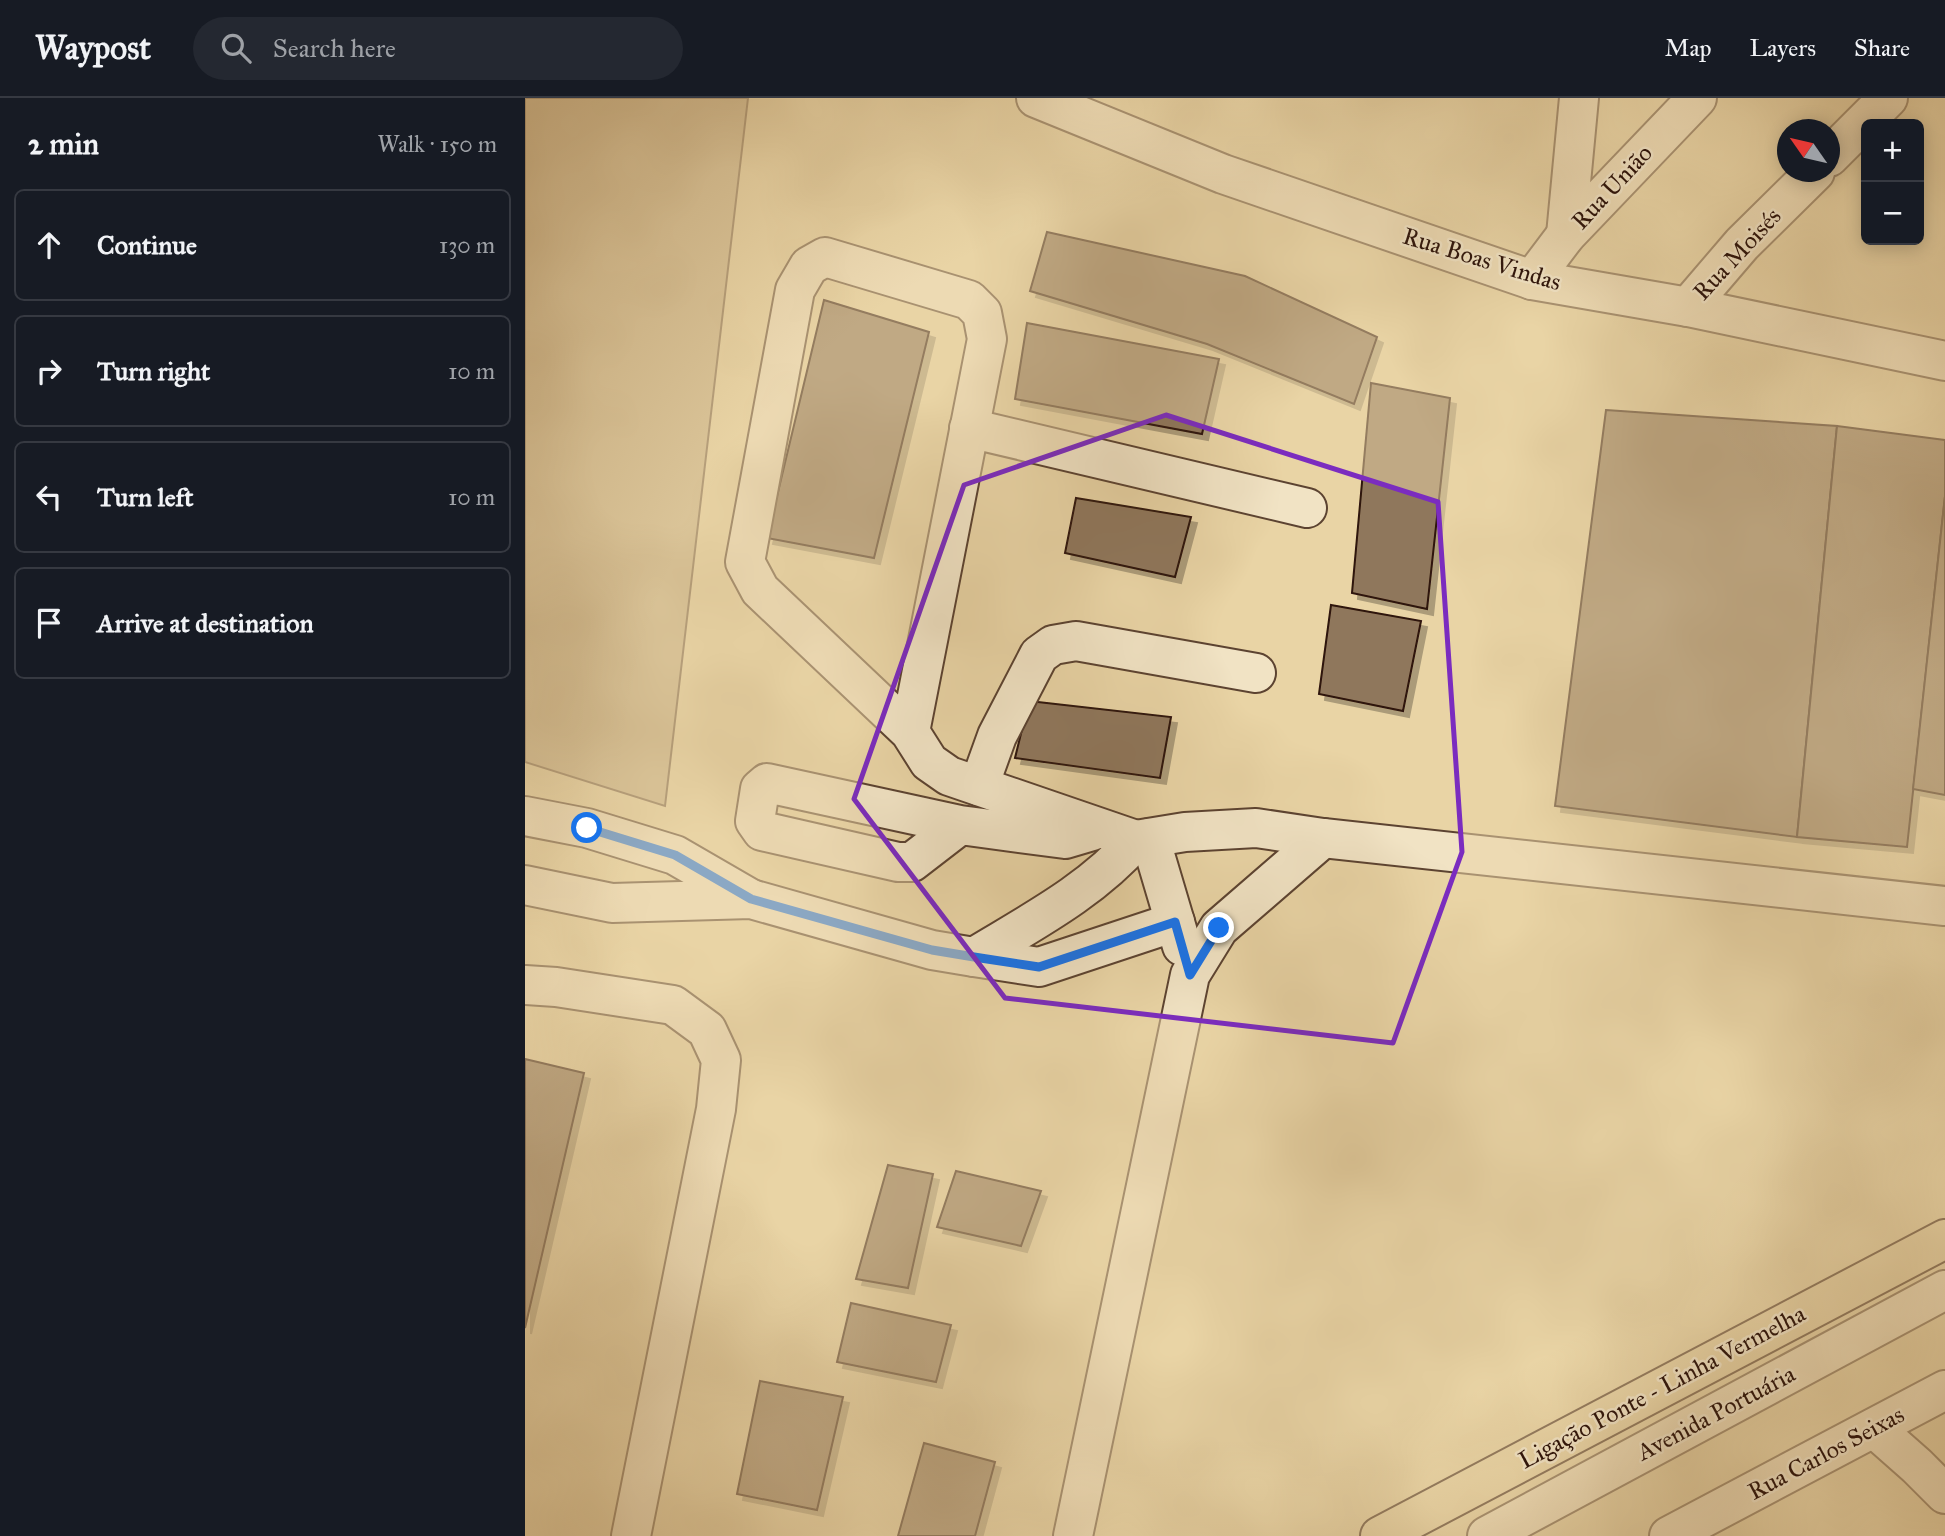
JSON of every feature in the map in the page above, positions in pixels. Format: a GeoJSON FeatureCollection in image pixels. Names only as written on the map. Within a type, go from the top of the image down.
{"type":"FeatureCollection","features":[{"type":"Feature","properties":{"kind":"highway","name":"Ligação Ponte - Linha Vermelha"},"geometry":{"type":"LineString","coordinates":[[1380,1536],[1945,1239]]}},
{"type":"Feature","properties":{"kind":"street","name":"Rua Boas Vindas"},"geometry":{"type":"LineString","coordinates":[[1037,98],[1223,174],[1532,280],[1688,307],[1945,361]]}},
{"type":"Feature","properties":{"kind":"street"},"geometry":{"type":"LineString","coordinates":[[1566,234],[1579,98]]}},
{"type":"Feature","properties":{"kind":"street","name":"Rua União"},"geometry":{"type":"LineString","coordinates":[[1532,280],[1566,234],[1696,98]]}},
{"type":"Feature","properties":{"kind":"street"},"geometry":{"type":"LineString","coordinates":[[1840,146],[1888,98]]}},
{"type":"Feature","properties":{"kind":"street","name":"Rua Moisés"},"geometry":{"type":"LineString","coordinates":[[1688,307],[1742,244],[1805,182]]}},
{"type":"Feature","properties":{"kind":"street"},"geometry":{"type":"LineString","coordinates":[[910,732],[987,339],[982,313],[969,300],[825,257],[809,266],[795,290],[745,562],[760,590],[910,732],[929,762],[949,776],[1129,835],[1175,922],[1190,975]]}},
{"type":"Feature","properties":{"kind":"street"},"geometry":{"type":"LineString","coordinates":[[969,428],[1307,508]]}},
{"type":"Feature","properties":{"kind":"street"},"geometry":{"type":"LineString","coordinates":[[979,786],[997,736],[1039,655],[1053,645],[1076,641],[1256,673]]}},
{"type":"Feature","properties":{"kind":"street"},"geometry":{"type":"LineString","coordinates":[[525,816],[587,828],[675,855],[751,899],[932,950],[974,957],[1039,967],[1175,922]]}},
{"type":"Feature","properties":{"kind":"street"},"geometry":{"type":"LineString","coordinates":[[960,825],[1065,839],[1256,828],[1322,838],[1945,906]]}},
{"type":"Feature","properties":{"kind":"street"},"geometry":{"type":"LineString","coordinates":[[974,957],[1044,916],[1118,860],[1129,835]]}},
{"type":"Feature","properties":{"kind":"street"},"geometry":{"type":"LineString","coordinates":[[1073,1536],[1190,975],[1219,928],[1322,838]]}},
{"type":"Feature","properties":{"kind":"street"},"geometry":{"type":"LineString","coordinates":[[525,886],[613,903],[751,899]]}},
{"type":"Feature","properties":{"kind":"street"},"geometry":{"type":"LineString","coordinates":[[525,985],[556,987],[673,1005],[707,1030],[721,1060],[716,1109],[631,1536]]}},
{"type":"Feature","properties":{"kind":"street","name":"Avenida Portuária"},"geometry":{"type":"LineString","coordinates":[[1487,1536],[1945,1290]]}},
{"type":"Feature","properties":{"kind":"street","name":"Rua Carlos Seixas"},"geometry":{"type":"LineString","coordinates":[[1669,1536],[1945,1390]]}},
{"type":"Feature","properties":{"kind":"street"},"geometry":{"type":"LineString","coordinates":[[1874,1428],[1945,1494]]}},
{"type":"Feature","properties":{"kind":"highlighted area"},"geometry":{"type":"Polygon","coordinates":[[[1166,415],[1438,502],[1462,852],[1393,1043],[1005,998],[854,799],[964,485],[1166,415]]]}},
{"type":"Feature","properties":{"kind":"shaded area"},"geometry":{"type":"Polygon","coordinates":[[[525,98],[748,98],[665,806],[525,762],[525,98]]]}},
{"type":"Feature","properties":{"kind":"building"},"geometry":{"type":"Polygon","coordinates":[[[1047,232],[1245,276],[1377,337],[1354,404],[1207,344],[1030,291],[1047,232]]]}},
{"type":"Feature","properties":{"kind":"building"},"geometry":{"type":"Polygon","coordinates":[[[824,300],[929,332],[874,558],[767,538],[824,300]]]}},
{"type":"Feature","properties":{"kind":"building"},"geometry":{"type":"Polygon","coordinates":[[[1027,323],[1219,359],[1202,434],[1015,399],[1027,323]]]}},
{"type":"Feature","properties":{"kind":"building"},"geometry":{"type":"Polygon","coordinates":[[[1371,383],[1450,398],[1427,609],[1352,593],[1371,383]]]}},
{"type":"Feature","properties":{"kind":"building"},"geometry":{"type":"Polygon","coordinates":[[[1606,410],[1837,426],[1797,837],[1555,806],[1606,410]]]}},
{"type":"Feature","properties":{"kind":"building"},"geometry":{"type":"Polygon","coordinates":[[[1837,426],[1945,440],[1945,496],[1907,847],[1797,837],[1837,426]]]}},
{"type":"Feature","properties":{"kind":"building"},"geometry":{"type":"Polygon","coordinates":[[[1945,496],[1945,795],[1913,789],[1945,496]]]}},
{"type":"Feature","properties":{"kind":"building"},"geometry":{"type":"Polygon","coordinates":[[[1076,498],[1191,517],[1175,577],[1065,553],[1076,498]]]}},
{"type":"Feature","properties":{"kind":"building"},"geometry":{"type":"Polygon","coordinates":[[[1331,605],[1421,621],[1403,711],[1319,694],[1331,605]]]}},
{"type":"Feature","properties":{"kind":"building"},"geometry":{"type":"Polygon","coordinates":[[[1029,701],[1171,717],[1160,778],[1015,758],[1029,701]]]}},
{"type":"Feature","properties":{"kind":"building"},"geometry":{"type":"Polygon","coordinates":[[[525,1059],[584,1073],[525,1328],[525,1059]]]}},
{"type":"Feature","properties":{"kind":"building"},"geometry":{"type":"Polygon","coordinates":[[[888,1165],[933,1174],[908,1288],[856,1279],[888,1165]]]}},
{"type":"Feature","properties":{"kind":"building"},"geometry":{"type":"Polygon","coordinates":[[[956,1171],[1041,1191],[1021,1246],[937,1227],[956,1171]]]}},
{"type":"Feature","properties":{"kind":"building"},"geometry":{"type":"Polygon","coordinates":[[[851,1303],[951,1325],[936,1382],[837,1362],[851,1303]]]}},
{"type":"Feature","properties":{"kind":"building"},"geometry":{"type":"Polygon","coordinates":[[[760,1381],[843,1397],[817,1510],[737,1494],[760,1381]]]}},
{"type":"Feature","properties":{"kind":"building"},"geometry":{"type":"Polygon","coordinates":[[[924,1443],[995,1462],[975,1536],[898,1536],[924,1443]]]}},
{"type":"Feature","properties":{"kind":"route"},"geometry":{"type":"LineString","coordinates":[[587,828],[675,855],[751,899],[932,950],[974,957],[1039,967],[1175,922],[1190,975],[1219,928]]}}]}
